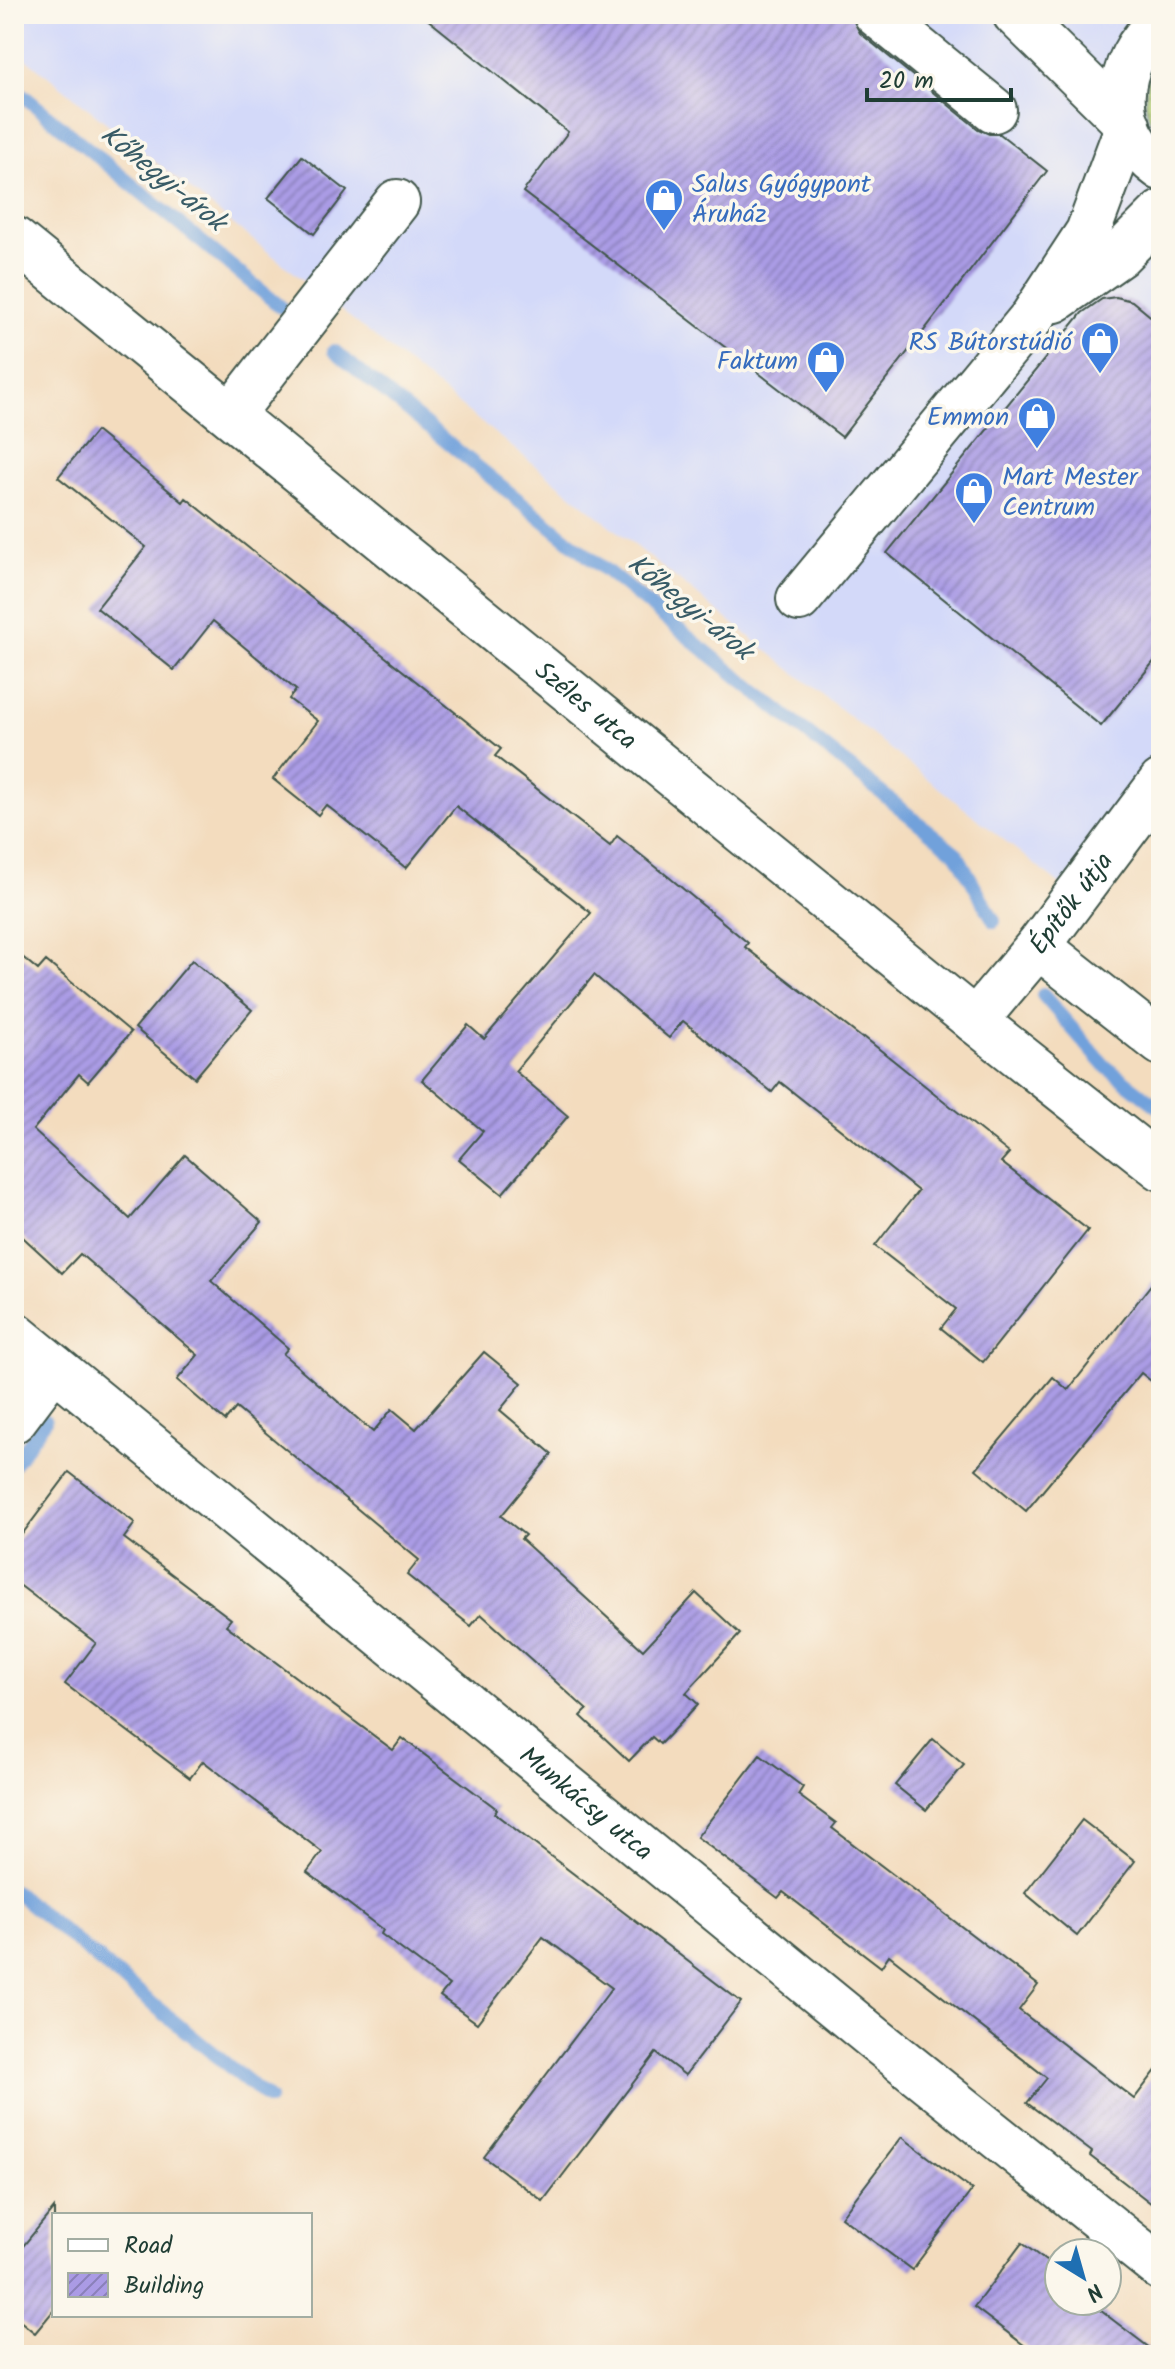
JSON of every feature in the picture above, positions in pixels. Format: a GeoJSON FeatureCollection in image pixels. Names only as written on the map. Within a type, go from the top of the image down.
{"type":"FeatureCollection","features":[{"type":"Feature","properties":{"kind":"street"},"geometry":{"type":"LineString","coordinates":[[876,14],[994,110]]}},
{"type":"Feature","properties":{"kind":"street"},"geometry":{"type":"LineString","coordinates":[[1015,14],[1128,125]]}},
{"type":"Feature","properties":{"kind":"street"},"geometry":{"type":"LineString","coordinates":[[1145,14],[1161,20],[1137,47],[1127,65],[1123,95],[1128,125],[1138,145],[1161,168]]}},
{"type":"Feature","properties":{"kind":"street"},"geometry":{"type":"LineString","coordinates":[[799,599],[1033,316],[1088,232],[1128,125]]}},
{"type":"Feature","properties":{"kind":"street"},"geometry":{"type":"LineString","coordinates":[[231,415],[397,202]]}},
{"type":"Feature","properties":{"kind":"street"},"geometry":{"type":"LineString","coordinates":[[1033,316],[1119,255],[1161,213]]}},
{"type":"Feature","properties":{"kind":"street","name":"Széles utca"},"geometry":{"type":"LineString","coordinates":[[14,239],[975,1021],[1161,1168]]}},
{"type":"Feature","properties":{"kind":"street","name":"Építők útja"},"geometry":{"type":"LineString","coordinates":[[975,1021],[1038,946],[1161,782]]}},
{"type":"Feature","properties":{"kind":"street"},"geometry":{"type":"LineString","coordinates":[[1038,946],[1161,1043]]}},
{"type":"Feature","properties":{"kind":"street","name":"Munkácsy utca"},"geometry":{"type":"LineString","coordinates":[[14,1334],[875,2039],[1161,2268]]}},
{"type":"Feature","properties":{"kind":"street"},"geometry":{"type":"LineString","coordinates":[[14,1420],[54,1367]]}},
{"type":"Feature","properties":{"kind":"shaded area"},"geometry":{"type":"Polygon","coordinates":[[[14,14],[1161,14],[1161,817],[1089,908],[14,49],[14,14]]]}},
{"type":"Feature","properties":{"kind":"green space"},"geometry":{"type":"Polygon","coordinates":[[[1161,52],[1161,137],[1149,117],[1146,94],[1150,72],[1161,52]]]}},
{"type":"Feature","properties":{"kind":"building"},"geometry":{"type":"Polygon","coordinates":[[[421,14],[850,14],[860,33],[978,129],[989,134],[1000,134],[1047,171],[842,437],[523,192],[568,132],[421,14]]]}},
{"type":"Feature","properties":{"kind":"building"},"geometry":{"type":"Polygon","coordinates":[[[302,156],[347,191],[314,234],[268,198],[302,156]]]}},
{"type":"Feature","properties":{"kind":"building"},"geometry":{"type":"Polygon","coordinates":[[[1116,297],[1132,301],[1161,325],[1161,653],[1101,726],[887,553],[1082,313],[1102,299],[1116,297]]]}},
{"type":"Feature","properties":{"kind":"building"},"geometry":{"type":"Polygon","coordinates":[[[96,431],[183,502],[186,498],[501,749],[495,756],[610,846],[617,836],[670,878],[748,943],[745,947],[1009,1153],[1001,1162],[1088,1230],[983,1362],[941,1328],[956,1309],[875,1246],[918,1191],[780,1082],[772,1092],[683,1021],[669,1038],[594,975],[515,1071],[568,1116],[502,1194],[459,1159],[483,1131],[422,1080],[468,1025],[484,1039],[591,913],[456,806],[406,868],[326,805],[318,815],[273,779],[318,721],[289,699],[296,690],[213,621],[174,670],[97,608],[146,547],[58,477],[96,431]]]}},
{"type":"Feature","properties":{"kind":"building"},"geometry":{"type":"Polygon","coordinates":[[[14,950],[38,970],[46,961],[131,1032],[88,1082],[79,1074],[33,1130],[130,1219],[185,1155],[262,1222],[211,1281],[288,1348],[283,1354],[373,1432],[392,1409],[416,1429],[484,1352],[522,1383],[500,1410],[552,1454],[501,1516],[525,1535],[521,1539],[643,1650],[696,1593],[740,1634],[686,1693],[698,1704],[660,1744],[652,1737],[629,1761],[581,1716],[587,1710],[481,1614],[471,1626],[407,1575],[419,1560],[236,1408],[225,1421],[177,1380],[198,1355],[80,1254],[62,1273],[14,1229],[14,950]]]}},
{"type":"Feature","properties":{"kind":"building"},"geometry":{"type":"Polygon","coordinates":[[[192,960],[252,1010],[195,1078],[135,1028],[192,960]]]}},
{"type":"Feature","properties":{"kind":"building"},"geometry":{"type":"Polygon","coordinates":[[[1161,1272],[1161,1389],[1141,1373],[1026,1511],[976,1469],[1053,1377],[1068,1390],[1161,1272]]]}},
{"type":"Feature","properties":{"kind":"building"},"geometry":{"type":"Polygon","coordinates":[[[69,1472],[135,1523],[124,1538],[231,1619],[226,1625],[393,1750],[402,1738],[497,1809],[494,1813],[741,2002],[685,2075],[656,2053],[543,2201],[484,2157],[612,1988],[543,1937],[477,2023],[440,1996],[449,1985],[381,1934],[383,1930],[307,1872],[322,1852],[203,1761],[190,1778],[65,1684],[96,1643],[14,1581],[14,1545],[69,1472]]]}},
{"type":"Feature","properties":{"kind":"building"},"geometry":{"type":"Polygon","coordinates":[[[933,1739],[964,1765],[926,1810],[895,1785],[933,1739]]]}},
{"type":"Feature","properties":{"kind":"building"},"geometry":{"type":"Polygon","coordinates":[[[760,1755],[803,1787],[798,1795],[836,1823],[832,1828],[1038,1985],[1019,2010],[1134,2099],[1161,2064],[1161,2211],[1090,2156],[1092,2152],[1027,2103],[1047,2078],[889,1955],[881,1967],[783,1892],[778,1898],[697,1837],[760,1755]]]}},
{"type":"Feature","properties":{"kind":"building"},"geometry":{"type":"Polygon","coordinates":[[[1082,1820],[1135,1861],[1077,1936],[1025,1893],[1082,1820]]]}},
{"type":"Feature","properties":{"kind":"building"},"geometry":{"type":"Polygon","coordinates":[[[902,2137],[972,2190],[912,2270],[841,2217],[902,2137]]]}},
{"type":"Feature","properties":{"kind":"building"},"geometry":{"type":"Polygon","coordinates":[[[54,2208],[52,2312],[35,2333],[14,2316],[14,2257],[54,2208]]]}},
{"type":"Feature","properties":{"kind":"building"},"geometry":{"type":"Polygon","coordinates":[[[1022,2243],[1043,2259],[1043,2317],[1109,2317],[1159,2355],[1037,2355],[974,2307],[1022,2243]]]}},
{"type":"Feature","properties":{"kind":"waterway","name":"Kőhegyi-árok"},"geometry":{"type":"LineString","coordinates":[[14,88],[281,307]]}},
{"type":"Feature","properties":{"kind":"waterway","name":"Kőhegyi-árok"},"geometry":{"type":"LineString","coordinates":[[334,351],[957,854],[994,921]]}},
{"type":"Feature","properties":{"kind":"waterway","name":"Kőhegyi-árok"},"geometry":{"type":"LineString","coordinates":[[1043,995],[1105,1066],[1161,1109]]}},
{"type":"Feature","properties":{"kind":"waterway"},"geometry":{"type":"LineString","coordinates":[[14,1464],[45,1421]]}},
{"type":"Feature","properties":{"kind":"waterway"},"geometry":{"type":"LineString","coordinates":[[14,1891],[269,2099]]}},
{"type":"Feature","properties":{"kind":"place","name":"Salus Gyógypont Áruház"},"geometry":{"type":"Point","coordinates":[664,232]}},
{"type":"Feature","properties":{"kind":"place","name":"RS Bútorstúdió"},"geometry":{"type":"Point","coordinates":[1100,375]}},
{"type":"Feature","properties":{"kind":"place","name":"Faktum"},"geometry":{"type":"Point","coordinates":[826,394]}},
{"type":"Feature","properties":{"kind":"place","name":"Emmon"},"geometry":{"type":"Point","coordinates":[1037,450]}},
{"type":"Feature","properties":{"kind":"place","name":"Mart Mester Centrum"},"geometry":{"type":"Point","coordinates":[974,525]}}]}
